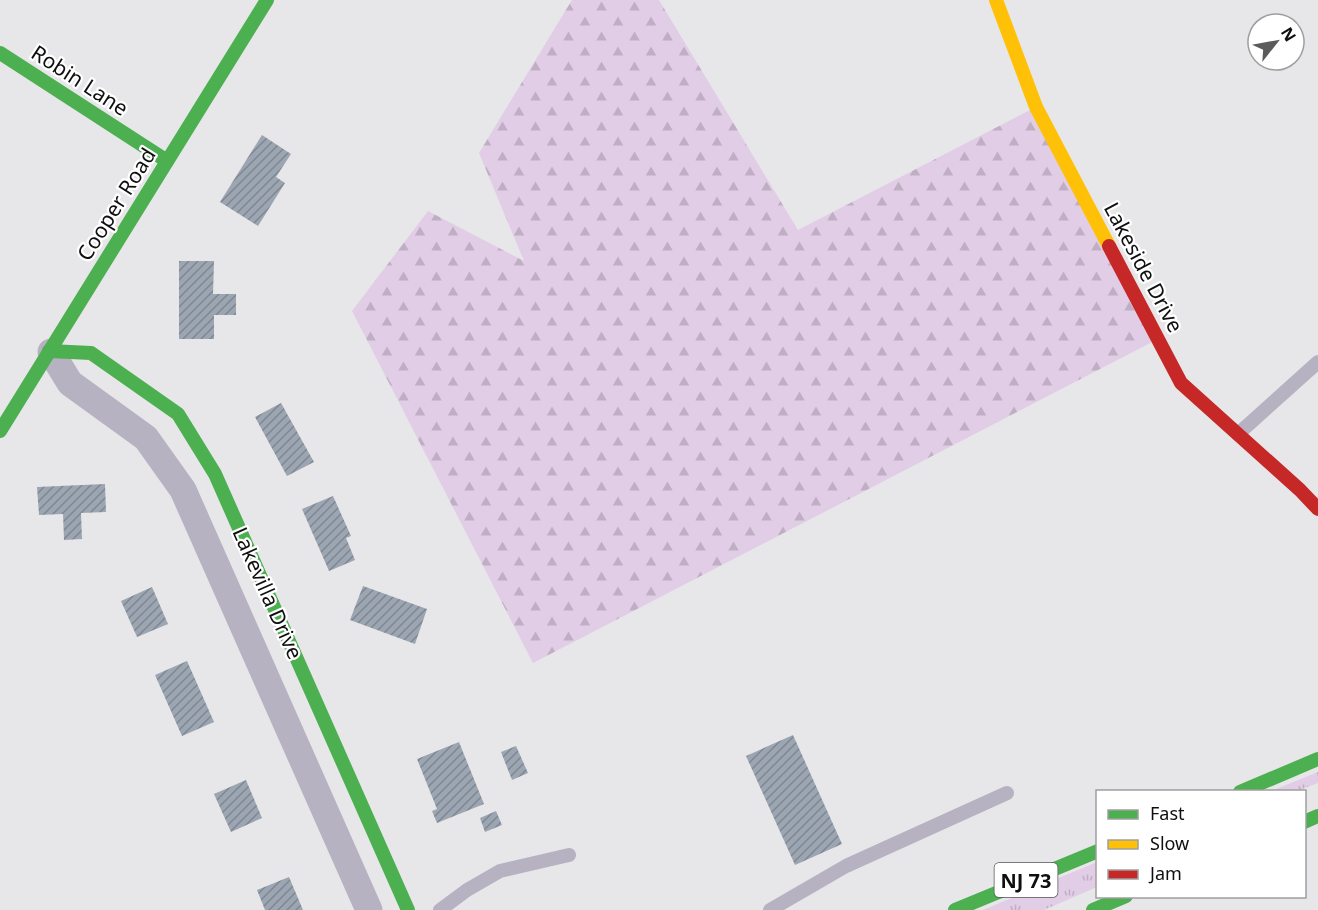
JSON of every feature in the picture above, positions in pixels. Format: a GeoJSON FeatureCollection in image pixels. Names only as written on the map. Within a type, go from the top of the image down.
{"type":"FeatureCollection","features":[{"type":"Feature","properties":{"kind":"main road","name":"Cooper Road"},"geometry":{"type":"LineString","coordinates":[[0,431],[267,0]]}},
{"type":"Feature","properties":{"kind":"main road","name":"Lakeside Drive"},"geometry":{"type":"LineString","coordinates":[[996,0],[1036,107],[1181,383],[1318,509]]}},
{"type":"Feature","properties":{"kind":"main road","name":"Robin Lane"},"geometry":{"type":"LineString","coordinates":[[0,53],[167,161]]}},
{"type":"Feature","properties":{"kind":"main road","name":"Lakevilla Drive"},"geometry":{"type":"LineString","coordinates":[[50,352],[91,353],[178,414],[215,474],[408,910]]}},
{"type":"Feature","properties":{"kind":"main road"},"geometry":{"type":"LineString","coordinates":[[1245,790],[1318,759]]}},
{"type":"Feature","properties":{"kind":"main road","name":"NJ 73"},"geometry":{"type":"LineString","coordinates":[[955,910],[1096,852]]}},
{"type":"Feature","properties":{"kind":"main road"},"geometry":{"type":"LineString","coordinates":[[1093,910],[1123,898]]}},
{"type":"Feature","properties":{"kind":"street","name":"Lakevilla Drive"},"geometry":{"type":"LineString","coordinates":[[50,352],[70,383],[146,438],[183,490],[369,910]]}},
{"type":"Feature","properties":{"kind":"street"},"geometry":{"type":"LineString","coordinates":[[303,761],[336,749]]}},
{"type":"Feature","properties":{"kind":"lane"},"geometry":{"type":"LineString","coordinates":[[1238,434],[1318,362]]}},
{"type":"Feature","properties":{"kind":"lane"},"geometry":{"type":"LineString","coordinates":[[774,909],[846,866],[1007,794]]}},
{"type":"Feature","properties":{"kind":"lane"},"geometry":{"type":"LineString","coordinates":[[440,910],[467,890],[500,872],[569,855]]}},
{"type":"Feature","properties":{"kind":"green space"},"geometry":{"type":"Polygon","coordinates":[[[572,0],[659,0],[798,230],[1036,107],[1158,339],[533,663],[352,311],[428,211],[524,261],[479,153],[572,0]]]}},
{"type":"Feature","properties":{"kind":"green space"},"geometry":{"type":"Polygon","coordinates":[[[1318,772],[1318,783],[1300,790],[1274,790],[1318,772]]]}},
{"type":"Feature","properties":{"kind":"green space"},"geometry":{"type":"Polygon","coordinates":[[[1096,862],[1096,887],[1044,910],[983,910],[1096,862]]]}},
{"type":"Feature","properties":{"kind":"building"},"geometry":{"type":"Polygon","coordinates":[[[262,135],[291,154],[276,177],[285,183],[258,226],[220,202],[262,135]]]}},
{"type":"Feature","properties":{"kind":"building"},"geometry":{"type":"Polygon","coordinates":[[[179,261],[214,261],[213,294],[236,294],[236,315],[214,315],[214,339],[179,339],[179,261]]]}},
{"type":"Feature","properties":{"kind":"building"},"geometry":{"type":"Polygon","coordinates":[[[281,403],[314,462],[287,476],[255,417],[281,403]]]}},
{"type":"Feature","properties":{"kind":"building"},"geometry":{"type":"Polygon","coordinates":[[[105,484],[106,512],[81,513],[82,539],[64,540],[63,514],[39,515],[37,487],[105,484]]]}},
{"type":"Feature","properties":{"kind":"building"},"geometry":{"type":"Polygon","coordinates":[[[333,496],[351,536],[346,538],[355,560],[329,571],[302,509],[333,496]]]}},
{"type":"Feature","properties":{"kind":"building"},"geometry":{"type":"Polygon","coordinates":[[[363,586],[427,609],[415,644],[350,620],[363,586]]]}},
{"type":"Feature","properties":{"kind":"building"},"geometry":{"type":"Polygon","coordinates":[[[152,587],[168,624],[137,637],[121,601],[152,587]]]}},
{"type":"Feature","properties":{"kind":"building"},"geometry":{"type":"Polygon","coordinates":[[[187,661],[214,722],[182,736],[155,675],[187,661]]]}},
{"type":"Feature","properties":{"kind":"building"},"geometry":{"type":"Polygon","coordinates":[[[793,735],[842,844],[795,865],[746,756],[793,735]]]}},
{"type":"Feature","properties":{"kind":"building"},"geometry":{"type":"Polygon","coordinates":[[[459,742],[484,804],[437,823],[432,811],[437,809],[417,759],[459,742]]]}},
{"type":"Feature","properties":{"kind":"building"},"geometry":{"type":"Polygon","coordinates":[[[516,746],[528,773],[512,780],[501,752],[516,746]]]}},
{"type":"Feature","properties":{"kind":"building"},"geometry":{"type":"Polygon","coordinates":[[[246,780],[262,818],[231,832],[214,794],[246,780]]]}},
{"type":"Feature","properties":{"kind":"building"},"geometry":{"type":"Polygon","coordinates":[[[496,811],[502,825],[485,832],[480,818],[496,811]]]}},
{"type":"Feature","properties":{"kind":"building"},"geometry":{"type":"Polygon","coordinates":[[[289,877],[303,910],[265,910],[257,890],[289,877]]]}},
{"type":"Feature","properties":{"kind":"traffic: fast"},"geometry":{"type":"LineString","coordinates":[[0,431],[267,0]]}},
{"type":"Feature","properties":{"kind":"traffic: fast"},"geometry":{"type":"LineString","coordinates":[[0,53],[167,161]]}},
{"type":"Feature","properties":{"kind":"traffic: fast"},"geometry":{"type":"LineString","coordinates":[[49,351],[91,353],[178,414],[215,474],[408,910]]}},
{"type":"Feature","properties":{"kind":"traffic: fast"},"geometry":{"type":"LineString","coordinates":[[1245,790],[1318,759]]}},
{"type":"Feature","properties":{"kind":"traffic: fast"},"geometry":{"type":"LineString","coordinates":[[1306,821],[1318,816]]}},
{"type":"Feature","properties":{"kind":"traffic: fast"},"geometry":{"type":"LineString","coordinates":[[955,910],[1096,852]]}},
{"type":"Feature","properties":{"kind":"traffic: fast"},"geometry":{"type":"LineString","coordinates":[[1093,910],[1121,898]]}},
{"type":"Feature","properties":{"kind":"traffic: slow"},"geometry":{"type":"LineString","coordinates":[[996,0],[1036,107],[1109,246]]}},
{"type":"Feature","properties":{"kind":"traffic: jam"},"geometry":{"type":"LineString","coordinates":[[1109,246],[1181,383],[1318,509]]}}]}
